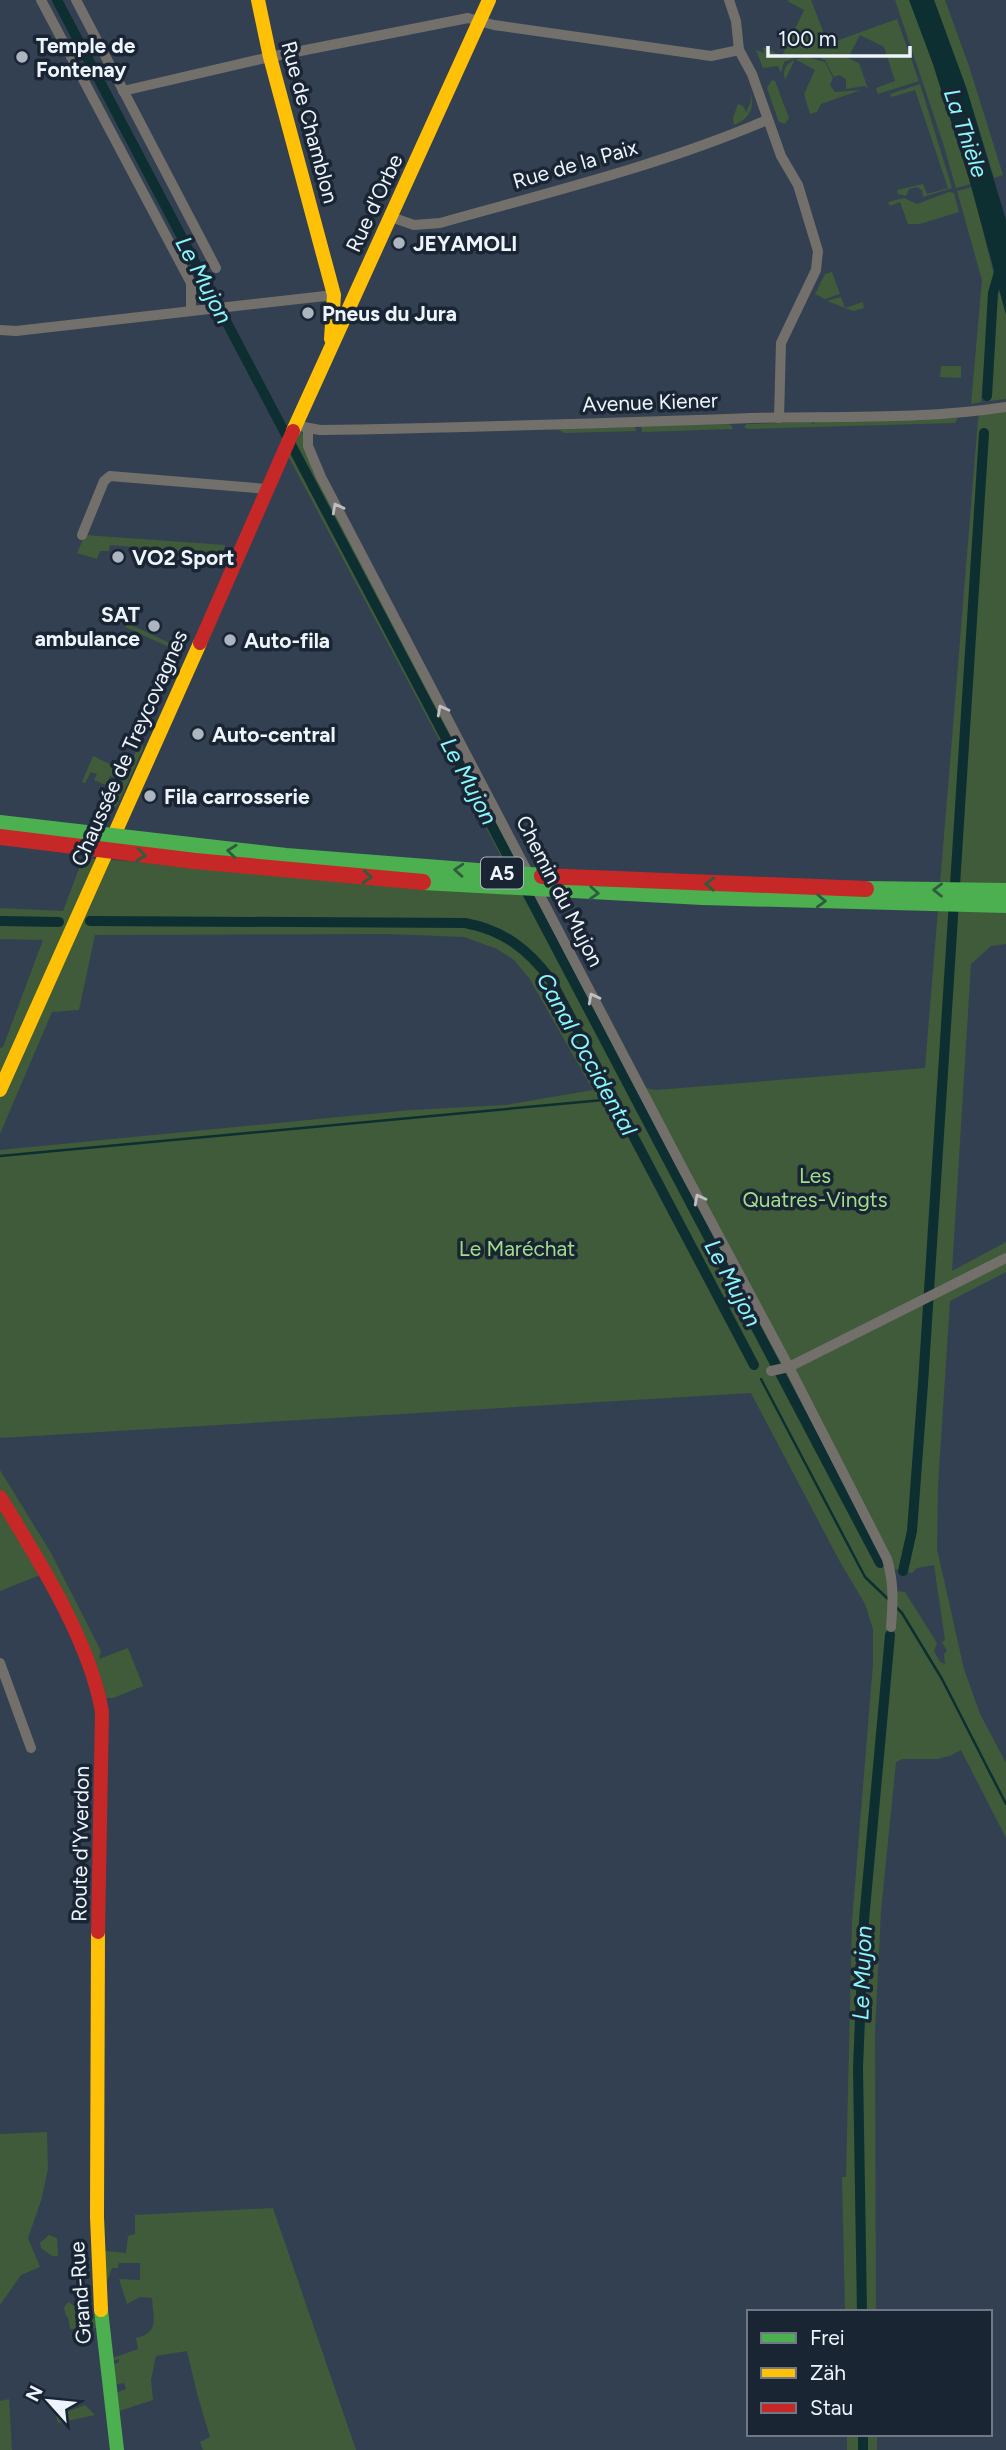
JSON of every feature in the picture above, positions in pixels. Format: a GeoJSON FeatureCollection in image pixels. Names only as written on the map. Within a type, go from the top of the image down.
{"type":"FeatureCollection","features":[{"type":"Feature","properties":{"kind":"main road","name":"Rue de Chamblon"},"geometry":{"type":"LineString","coordinates":[[258,0],[334,295],[330,349]]}},
{"type":"Feature","properties":{"kind":"main road","name":"Rue d'Orbe"},"geometry":{"type":"LineString","coordinates":[[299,427],[347,309],[489,0]]}},
{"type":"Feature","properties":{"kind":"main road"},"geometry":{"type":"LineString","coordinates":[[334,295],[360,283]]}},
{"type":"Feature","properties":{"kind":"main road","name":"Rue de Chamblon"},"geometry":{"type":"LineString","coordinates":[[334,295],[347,309]]}},
{"type":"Feature","properties":{"kind":"main road","name":"Chaussée de Treycovagnes"},"geometry":{"type":"LineString","coordinates":[[0,1090],[267,489],[299,427]]}},
{"type":"Feature","properties":{"kind":"main road","name":"A5"},"geometry":{"type":"LineString","coordinates":[[0,823],[260,854],[513,874],[734,885],[1006,891]]}},
{"type":"Feature","properties":{"kind":"main road","name":"A5"},"geometry":{"type":"LineString","coordinates":[[0,837],[234,865],[519,889],[721,898],[1006,905]]}},
{"type":"Feature","properties":{"kind":"main road","name":"Route d'Yverdon"},"geometry":{"type":"LineString","coordinates":[[0,1497],[83,1648],[93,1669],[103,1712],[97,1973],[97,2217]]}},
{"type":"Feature","properties":{"kind":"main road","name":"Grand-Rue"},"geometry":{"type":"LineString","coordinates":[[97,2217],[101,2316],[117,2450]]}},
{"type":"Feature","properties":{"kind":"street"},"geometry":{"type":"LineString","coordinates":[[41,0],[191,283],[191,311]]}},
{"type":"Feature","properties":{"kind":"street"},"geometry":{"type":"LineString","coordinates":[[76,0],[216,268]]}},
{"type":"Feature","properties":{"kind":"street"},"geometry":{"type":"LineString","coordinates":[[729,0],[736,21],[739,50],[752,74],[781,156],[798,185],[818,251],[816,270],[781,343],[779,418]]}},
{"type":"Feature","properties":{"kind":"street"},"geometry":{"type":"LineString","coordinates":[[122,91],[271,57],[460,19],[711,56],[739,50]]}},
{"type":"Feature","properties":{"kind":"street","name":"Rue de la Paix"},"geometry":{"type":"LineString","coordinates":[[391,217],[414,225],[440,223],[621,172],[767,121]]}},
{"type":"Feature","properties":{"kind":"street"},"geometry":{"type":"LineString","coordinates":[[0,330],[16,331],[334,295]]}},
{"type":"Feature","properties":{"kind":"street","name":"Avenue Kiener"},"geometry":{"type":"LineString","coordinates":[[299,427],[458,428],[956,414],[1006,407]]}},
{"type":"Feature","properties":{"kind":"street","name":"Chemin du Mujon"},"geometry":{"type":"LineString","coordinates":[[299,427],[321,477],[882,1549],[893,1579],[891,1627]]}},
{"type":"Feature","properties":{"kind":"street"},"geometry":{"type":"LineString","coordinates":[[82,535],[104,481],[110,476],[267,489]]}},
{"type":"Feature","properties":{"kind":"street"},"geometry":{"type":"LineString","coordinates":[[771,1371],[789,1367],[1006,1258]]}},
{"type":"Feature","properties":{"kind":"street"},"geometry":{"type":"LineString","coordinates":[[0,1662],[32,1748]]}},
{"type":"Feature","properties":{"kind":"green space"},"geometry":{"type":"Polygon","coordinates":[[[811,0],[828,44],[897,19],[919,81],[878,94],[876,88],[895,81],[884,47],[860,35],[848,58],[859,63],[868,89],[865,86],[846,89],[846,79],[839,75],[834,77],[825,60],[809,56],[784,62],[781,73],[778,66],[763,68],[756,50],[764,53],[763,47],[782,56],[804,10],[787,1],[811,0]]]}},
{"type":"Feature","properties":{"kind":"green space"},"geometry":{"type":"Polygon","coordinates":[[[895,0],[910,0],[971,184],[956,188],[895,0]]]}},
{"type":"Feature","properties":{"kind":"green space"},"geometry":{"type":"Polygon","coordinates":[[[934,0],[945,0],[1003,175],[994,178],[966,87],[934,0]]]}},
{"type":"Feature","properties":{"kind":"green space"},"geometry":{"type":"Polygon","coordinates":[[[807,57],[825,62],[833,78],[830,85],[835,92],[861,90],[821,104],[817,112],[810,114],[804,94],[815,70],[796,59],[807,57]]]}},
{"type":"Feature","properties":{"kind":"green space"},"geometry":{"type":"Polygon","coordinates":[[[795,60],[785,80],[787,66],[795,60]]]}},
{"type":"Feature","properties":{"kind":"green space"},"geometry":{"type":"Polygon","coordinates":[[[772,80],[775,81],[789,118],[785,124],[779,122],[767,88],[772,80]]]}},
{"type":"Feature","properties":{"kind":"green space"},"geometry":{"type":"Polygon","coordinates":[[[920,84],[952,188],[923,197],[922,190],[917,187],[909,189],[906,196],[898,194],[897,190],[923,184],[927,194],[948,188],[915,90],[892,97],[890,94],[920,84]]]}},
{"type":"Feature","properties":{"kind":"green space"},"geometry":{"type":"Polygon","coordinates":[[[751,94],[752,104],[749,113],[734,125],[733,118],[738,104],[743,106],[746,112],[751,102],[751,94]]]}},
{"type":"Feature","properties":{"kind":"green space"},"geometry":{"type":"Polygon","coordinates":[[[972,187],[994,275],[990,292],[981,402],[971,404],[982,280],[957,191],[972,187]]]}},
{"type":"Feature","properties":{"kind":"green space"},"geometry":{"type":"Polygon","coordinates":[[[949,192],[954,193],[959,212],[920,224],[908,224],[900,202],[890,206],[888,202],[904,198],[917,204],[949,192]]]}},
{"type":"Feature","properties":{"kind":"green space"},"geometry":{"type":"Polygon","coordinates":[[[832,272],[840,294],[825,299],[815,294],[825,274],[832,272]]]}},
{"type":"Feature","properties":{"kind":"green space"},"geometry":{"type":"Polygon","coordinates":[[[998,287],[1006,315],[1006,399],[989,401],[998,287]]]}},
{"type":"Feature","properties":{"kind":"green space"},"geometry":{"type":"Polygon","coordinates":[[[841,297],[845,308],[827,301],[841,297]]]}},
{"type":"Feature","properties":{"kind":"green space"},"geometry":{"type":"Polygon","coordinates":[[[863,302],[864,308],[853,311],[845,308],[863,302]]]}},
{"type":"Feature","properties":{"kind":"green space"},"geometry":{"type":"Polygon","coordinates":[[[941,366],[961,366],[961,378],[940,377],[941,366]]]}},
{"type":"Feature","properties":{"kind":"green space"},"geometry":{"type":"Polygon","coordinates":[[[1006,407],[1006,944],[991,946],[971,964],[952,1271],[1006,1242],[1006,1272],[950,1301],[938,1486],[937,1549],[964,1669],[980,1714],[1006,1763],[1006,1838],[961,1750],[937,1759],[902,1759],[896,1762],[881,1911],[875,2032],[876,2310],[845,2310],[842,2177],[846,2177],[852,1921],[873,1664],[873,1629],[865,1604],[751,1393],[0,1438],[0,1150],[411,1110],[505,1105],[593,1090],[529,978],[514,960],[497,949],[464,937],[387,934],[95,935],[79,1010],[52,1012],[0,1134],[0,1048],[3,1047],[43,940],[0,939],[0,908],[63,911],[83,858],[518,888],[285,450],[297,423],[646,1088],[656,1090],[925,1068],[980,411],[1006,407]],[[934,1565],[917,1568],[912,1573],[890,1568],[894,1591],[905,1592],[937,1643],[934,1651],[940,1662],[945,1664],[944,1654],[947,1651],[942,1642],[945,1640],[934,1565]]]}},
{"type":"Feature","properties":{"kind":"green space"},"geometry":{"type":"Polygon","coordinates":[[[958,418],[955,423],[744,427],[747,424],[958,418]]]}},
{"type":"Feature","properties":{"kind":"green space"},"geometry":{"type":"Polygon","coordinates":[[[727,424],[733,429],[642,432],[641,426],[727,424]]]}},
{"type":"Feature","properties":{"kind":"green space"},"geometry":{"type":"Polygon","coordinates":[[[635,426],[636,431],[565,433],[543,430],[635,426]]]}},
{"type":"Feature","properties":{"kind":"green space"},"geometry":{"type":"Polygon","coordinates":[[[85,535],[225,545],[220,563],[219,554],[110,545],[109,551],[100,551],[97,559],[77,553],[85,535]]]}},
{"type":"Feature","properties":{"kind":"green space"},"geometry":{"type":"Polygon","coordinates":[[[127,623],[174,645],[181,629],[189,633],[180,652],[125,627],[127,623]]]}},
{"type":"Feature","properties":{"kind":"green space"},"geometry":{"type":"Polygon","coordinates":[[[139,744],[143,749],[119,803],[110,808],[109,805],[112,806],[123,782],[110,776],[106,785],[94,780],[97,774],[91,772],[85,783],[82,782],[93,756],[127,772],[139,744]]]}},
{"type":"Feature","properties":{"kind":"green space"},"geometry":{"type":"Polygon","coordinates":[[[0,1470],[51,1553],[101,1651],[99,1659],[128,1648],[143,1686],[113,1698],[101,1698],[45,1573],[0,1591],[0,1470]]]}},
{"type":"Feature","properties":{"kind":"green space"},"geometry":{"type":"Polygon","coordinates":[[[47,2132],[48,2169],[41,2201],[28,2238],[40,2267],[21,2275],[0,2305],[0,2134],[47,2132]]]}},
{"type":"Feature","properties":{"kind":"green space"},"geometry":{"type":"Polygon","coordinates":[[[273,2208],[356,2450],[203,2450],[200,2442],[210,2437],[187,2351],[156,2356],[151,2380],[153,2400],[113,2413],[111,2395],[126,2389],[124,2383],[114,2385],[107,2368],[119,2362],[119,2359],[107,2360],[138,2349],[136,2338],[149,2332],[154,2318],[152,2298],[140,2297],[127,2304],[119,2279],[140,2280],[140,2263],[119,2263],[118,2268],[112,2268],[105,2287],[105,2251],[126,2253],[128,2236],[135,2234],[135,2215],[273,2208]]]}},
{"type":"Feature","properties":{"kind":"green space"},"geometry":{"type":"Polygon","coordinates":[[[49,2235],[57,2238],[58,2256],[52,2256],[41,2248],[40,2243],[49,2235]]]}},
{"type":"Feature","properties":{"kind":"green space"},"geometry":{"type":"Polygon","coordinates":[[[68,2302],[95,2319],[96,2328],[70,2329],[64,2308],[68,2302]]]}},
{"type":"Feature","properties":{"kind":"green space"},"geometry":{"type":"Polygon","coordinates":[[[9,2399],[12,2450],[0,2450],[0,2401],[9,2399]]]}},
{"type":"Feature","properties":{"kind":"green space"},"geometry":{"type":"Polygon","coordinates":[[[85,2405],[95,2415],[58,2423],[56,2416],[85,2405]]]}},
{"type":"Feature","properties":{"kind":"green space"},"geometry":{"type":"Polygon","coordinates":[[[847,2436],[877,2436],[877,2450],[847,2450],[847,2436]]]}},
{"type":"Feature","properties":{"kind":"water","name":"La Thièle"},"geometry":{"type":"Polygon","coordinates":[[[909,0],[934,0],[966,87],[1006,220],[1006,314],[969,179],[933,64],[909,0]]]}},
{"type":"Feature","properties":{"kind":"waterway","name":"Le Mujon"},"geometry":{"type":"LineString","coordinates":[[57,0],[880,1563]]}},
{"type":"Feature","properties":{"kind":"waterway"},"geometry":{"type":"LineString","coordinates":[[987,396],[993,293],[1000,269]]}},
{"type":"Feature","properties":{"kind":"waterway"},"geometry":{"type":"LineString","coordinates":[[903,1571],[912,1531],[923,1384],[984,433]]}},
{"type":"Feature","properties":{"kind":"waterway","name":"Canal Occidental"},"geometry":{"type":"LineString","coordinates":[[0,921],[59,922]]}},
{"type":"Feature","properties":{"kind":"waterway","name":"Canal Occidental"},"geometry":{"type":"LineString","coordinates":[[90,921],[465,923],[479,926],[514,943],[524,950],[551,980],[754,1365]]}},
{"type":"Feature","properties":{"kind":"waterway"},"geometry":{"type":"LineString","coordinates":[[0,1156],[614,1099]]}},
{"type":"Feature","properties":{"kind":"waterway","name":"Canal Occidental"},"geometry":{"type":"LineString","coordinates":[[761,1379],[865,1577],[888,1599]]}},
{"type":"Feature","properties":{"kind":"waterway","name":"Canal Occidental"},"geometry":{"type":"LineString","coordinates":[[895,1606],[942,1679],[1006,1804]]}},
{"type":"Feature","properties":{"kind":"waterway","name":"Le Mujon"},"geometry":{"type":"LineString","coordinates":[[862,2310],[858,2068],[864,1920],[890,1635]]}},
{"type":"Feature","properties":{"kind":"waterway","name":"Le Mujon"},"geometry":{"type":"LineString","coordinates":[[863,2436],[863,2450]]}},
{"type":"Feature","properties":{"kind":"traffic: fast"},"geometry":{"type":"LineString","coordinates":[[0,823],[286,856],[542,876]]}},
{"type":"Feature","properties":{"kind":"traffic: fast"},"geometry":{"type":"LineString","coordinates":[[423,882],[702,897],[1006,905]]}},
{"type":"Feature","properties":{"kind":"traffic: fast"},"geometry":{"type":"LineString","coordinates":[[866,889],[1006,891]]}},
{"type":"Feature","properties":{"kind":"traffic: fast"},"geometry":{"type":"LineString","coordinates":[[101,2310],[117,2450]]}},
{"type":"Feature","properties":{"kind":"traffic: slow"},"geometry":{"type":"LineString","coordinates":[[258,0],[270,57],[334,295],[331,339]]}},
{"type":"Feature","properties":{"kind":"traffic: slow"},"geometry":{"type":"LineString","coordinates":[[293,431],[489,0]]}},
{"type":"Feature","properties":{"kind":"traffic: slow"},"geometry":{"type":"LineString","coordinates":[[0,1090],[200,643]]}},
{"type":"Feature","properties":{"kind":"traffic: slow"},"geometry":{"type":"LineString","coordinates":[[98,1932],[97,2217],[101,2310]]}},
{"type":"Feature","properties":{"kind":"traffic: jam"},"geometry":{"type":"LineString","coordinates":[[200,643],[293,431]]}},
{"type":"Feature","properties":{"kind":"traffic: jam"},"geometry":{"type":"LineString","coordinates":[[0,837],[195,861],[423,882]]}},
{"type":"Feature","properties":{"kind":"traffic: jam"},"geometry":{"type":"LineString","coordinates":[[542,876],[866,889]]}},
{"type":"Feature","properties":{"kind":"traffic: jam"},"geometry":{"type":"LineString","coordinates":[[0,1497],[61,1601],[96,1685],[102,1712],[98,1932]]}},
{"type":"Feature","properties":{"kind":"place","name":"Temple de Fontenay"},"geometry":{"type":"Point","coordinates":[22,57]}},
{"type":"Feature","properties":{"kind":"place","name":"JEYAMOLI"},"geometry":{"type":"Point","coordinates":[399,243]}},
{"type":"Feature","properties":{"kind":"place","name":"Pneus du Jura"},"geometry":{"type":"Point","coordinates":[308,313]}},
{"type":"Feature","properties":{"kind":"place","name":"VO2 Sport"},"geometry":{"type":"Point","coordinates":[118,557]}},
{"type":"Feature","properties":{"kind":"place","name":"SAT ambulance"},"geometry":{"type":"Point","coordinates":[154,626]}},
{"type":"Feature","properties":{"kind":"place","name":"Auto-fila"},"geometry":{"type":"Point","coordinates":[230,640]}},
{"type":"Feature","properties":{"kind":"place","name":"Auto-central"},"geometry":{"type":"Point","coordinates":[198,734]}},
{"type":"Feature","properties":{"kind":"place","name":"Fila carrosserie"},"geometry":{"type":"Point","coordinates":[150,796]}},
{"type":"Feature","properties":{"kind":"park label","name":"Les Quatres-Vingts"},"geometry":{"type":"Point","coordinates":[815,1187]}},
{"type":"Feature","properties":{"kind":"park label","name":"Le Maréchat"},"geometry":{"type":"Point","coordinates":[517,1248]}}]}
